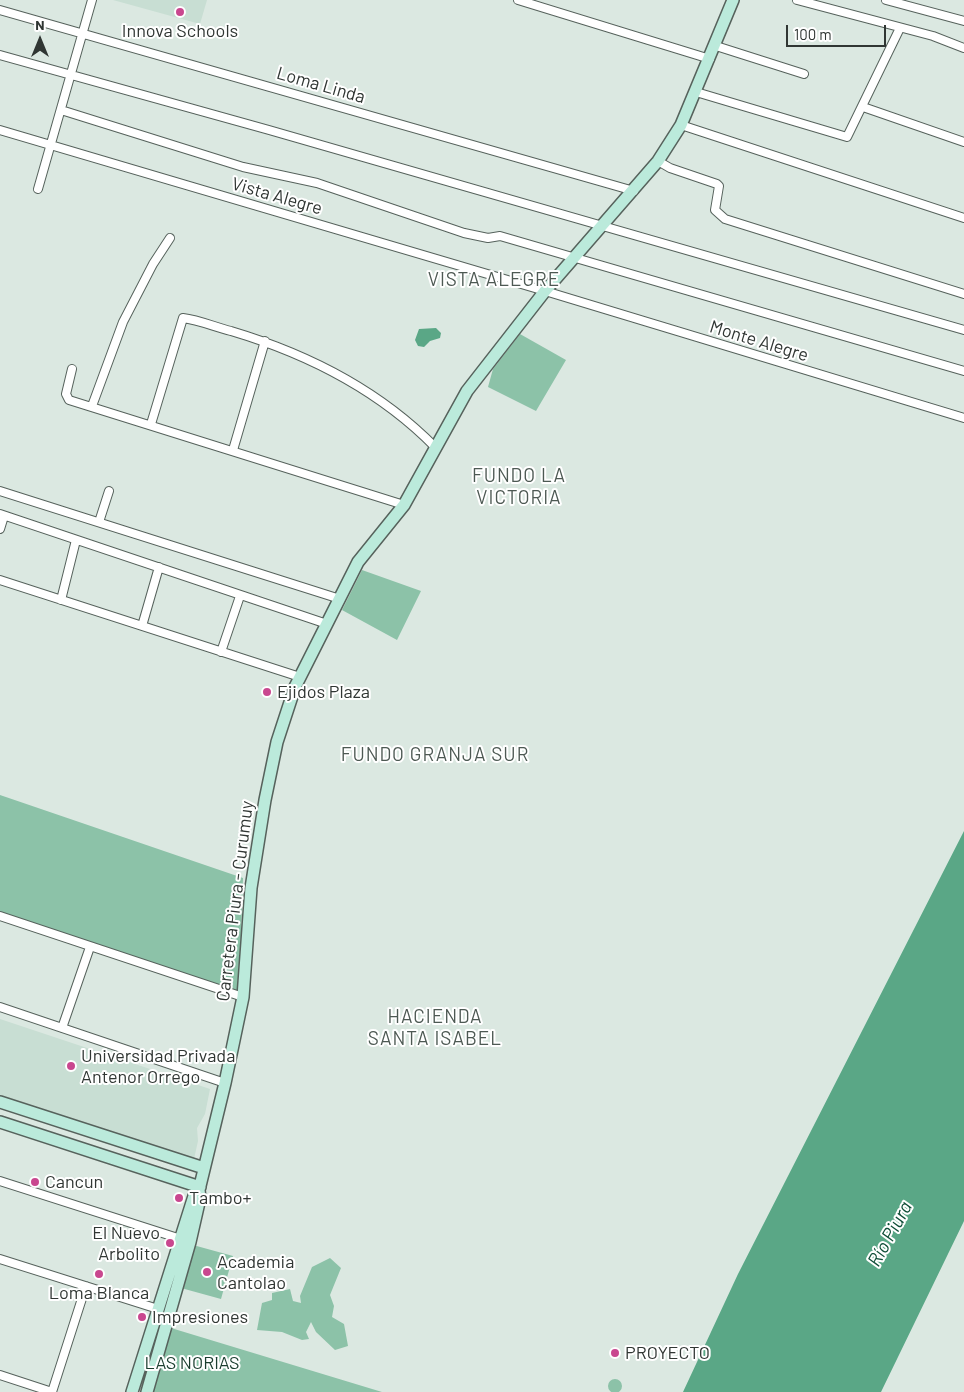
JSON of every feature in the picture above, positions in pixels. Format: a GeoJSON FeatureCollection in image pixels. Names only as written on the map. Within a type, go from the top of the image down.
{"type":"FeatureCollection","features":[{"type":"Feature","properties":{"kind":"main road","name":"Carretera Piura - Curumuy"},"geometry":{"type":"LineString","coordinates":[[185,1240],[225,1083],[243,996],[251,888],[265,800],[279,735],[300,677],[358,562],[404,505],[467,392],[545,291],[604,226],[658,162],[681,125],[716,46],[733,0]]}},
{"type":"Feature","properties":{"kind":"main road"},"geometry":{"type":"LineString","coordinates":[[0,1102],[204,1168]]}},
{"type":"Feature","properties":{"kind":"main road"},"geometry":{"type":"LineString","coordinates":[[14,1106],[4,1123],[198,1193]]}},
{"type":"Feature","properties":{"kind":"main road"},"geometry":{"type":"LineString","coordinates":[[132,1392],[158,1309],[185,1240]]}},
{"type":"Feature","properties":{"kind":"main road"},"geometry":{"type":"LineString","coordinates":[[147,1392],[185,1240]]}},
{"type":"Feature","properties":{"kind":"street"},"geometry":{"type":"LineString","coordinates":[[38,189],[69,75],[92,0]]}},
{"type":"Feature","properties":{"kind":"street"},"geometry":{"type":"LineString","coordinates":[[518,0],[710,59]]}},
{"type":"Feature","properties":{"kind":"street"},"geometry":{"type":"LineString","coordinates":[[797,0],[933,36],[964,48]]}},
{"type":"Feature","properties":{"kind":"street"},"geometry":{"type":"LineString","coordinates":[[886,0],[920,11],[964,21]]}},
{"type":"Feature","properties":{"kind":"street","name":"Loma Linda"},"geometry":{"type":"LineString","coordinates":[[0,10],[634,191]]}},
{"type":"Feature","properties":{"kind":"street"},"geometry":{"type":"LineString","coordinates":[[696,92],[794,120],[844,138],[850,135],[900,28]]}},
{"type":"Feature","properties":{"kind":"street"},"geometry":{"type":"LineString","coordinates":[[716,46],[804,74]]}},
{"type":"Feature","properties":{"kind":"street"},"geometry":{"type":"LineString","coordinates":[[0,56],[604,226],[964,330]]}},
{"type":"Feature","properties":{"kind":"street"},"geometry":{"type":"LineString","coordinates":[[863,107],[964,142]]}},
{"type":"Feature","properties":{"kind":"street"},"geometry":{"type":"LineString","coordinates":[[61,110],[243,167],[317,183],[464,233],[488,238],[500,236],[573,259],[964,371]]}},
{"type":"Feature","properties":{"kind":"street"},"geometry":{"type":"LineString","coordinates":[[681,125],[964,218]]}},
{"type":"Feature","properties":{"kind":"street","name":"Vista Alegre"},"geometry":{"type":"LineString","coordinates":[[0,130],[545,291]]}},
{"type":"Feature","properties":{"kind":"street"},"geometry":{"type":"LineString","coordinates":[[658,162],[717,184],[719,186],[715,210],[725,220],[964,294]]}},
{"type":"Feature","properties":{"kind":"street"},"geometry":{"type":"LineString","coordinates":[[92,406],[123,322],[153,264],[170,238]]}},
{"type":"Feature","properties":{"kind":"street","name":"Monte Alegre"},"geometry":{"type":"LineString","coordinates":[[545,291],[964,418]]}},
{"type":"Feature","properties":{"kind":"street"},"geometry":{"type":"LineString","coordinates":[[151,424],[183,318],[265,341],[332,370],[397,411],[435,447]]}},
{"type":"Feature","properties":{"kind":"street"},"geometry":{"type":"LineString","coordinates":[[233,450],[265,341]]}},
{"type":"Feature","properties":{"kind":"street"},"geometry":{"type":"LineString","coordinates":[[72,369],[66,389],[66,398],[404,505]]}},
{"type":"Feature","properties":{"kind":"street"},"geometry":{"type":"LineString","coordinates":[[0,490],[340,598]]}},
{"type":"Feature","properties":{"kind":"street"},"geometry":{"type":"LineString","coordinates":[[99,522],[109,491]]}},
{"type":"Feature","properties":{"kind":"street"},"geometry":{"type":"LineString","coordinates":[[0,529],[2,515],[327,624]]}},
{"type":"Feature","properties":{"kind":"street"},"geometry":{"type":"LineString","coordinates":[[61,600],[76,540]]}},
{"type":"Feature","properties":{"kind":"street"},"geometry":{"type":"LineString","coordinates":[[142,626],[159,567]]}},
{"type":"Feature","properties":{"kind":"street"},"geometry":{"type":"LineString","coordinates":[[0,580],[300,677]]}},
{"type":"Feature","properties":{"kind":"street"},"geometry":{"type":"LineString","coordinates":[[221,652],[240,596]]}},
{"type":"Feature","properties":{"kind":"street"},"geometry":{"type":"LineString","coordinates":[[0,916],[243,996]]}},
{"type":"Feature","properties":{"kind":"street"},"geometry":{"type":"LineString","coordinates":[[62,1028],[90,947]]}},
{"type":"Feature","properties":{"kind":"street"},"geometry":{"type":"LineString","coordinates":[[0,1007],[225,1083]]}},
{"type":"Feature","properties":{"kind":"street"},"geometry":{"type":"LineString","coordinates":[[0,1181],[185,1240]]}},
{"type":"Feature","properties":{"kind":"street"},"geometry":{"type":"LineString","coordinates":[[0,1258],[158,1309]]}},
{"type":"Feature","properties":{"kind":"street"},"geometry":{"type":"LineString","coordinates":[[0,1375],[52,1392],[86,1286]]}},
{"type":"Feature","properties":{"kind":"shaded area","name":"Innova Schools"},"geometry":{"type":"Polygon","coordinates":[[[113,0],[207,0],[200,24],[113,0]]]}},
{"type":"Feature","properties":{"kind":"shaded area","name":"Universidad Privada Antenor Orrego"},"geometry":{"type":"Polygon","coordinates":[[[0,1019],[210,1089],[205,1114],[197,1128],[198,1141],[194,1159],[0,1095],[0,1019]]]}},
{"type":"Feature","properties":{"kind":"green space"},"geometry":{"type":"Polygon","coordinates":[[[520,334],[566,360],[536,411],[488,387],[493,369],[520,334]]]}},
{"type":"Feature","properties":{"kind":"green space"},"geometry":{"type":"Polygon","coordinates":[[[362,570],[421,591],[397,640],[342,610],[362,570]]]}},
{"type":"Feature","properties":{"kind":"green space"},"geometry":{"type":"Polygon","coordinates":[[[0,795],[243,878],[237,992],[0,913],[0,795]]]}},
{"type":"Feature","properties":{"kind":"green space","name":"Academia Cantolao"},"geometry":{"type":"Polygon","coordinates":[[[193,1245],[233,1256],[221,1299],[181,1288],[193,1245]]]}},
{"type":"Feature","properties":{"kind":"green space"},"geometry":{"type":"Polygon","coordinates":[[[330,1258],[341,1268],[330,1295],[334,1306],[332,1317],[344,1324],[348,1346],[335,1350],[316,1332],[311,1322],[306,1332],[309,1339],[302,1340],[282,1332],[257,1330],[262,1303],[272,1300],[272,1293],[290,1289],[293,1301],[301,1303],[300,1296],[312,1267],[330,1258]]]}},
{"type":"Feature","properties":{"kind":"green space","name":"LAS NORIAS"},"geometry":{"type":"Polygon","coordinates":[[[171,1328],[382,1392],[152,1392],[171,1328]]]}},
{"type":"Feature","properties":{"kind":"green space"},"geometry":{"type":"Polygon","coordinates":[[[612,1379],[618,1379],[622,1386],[618,1393],[612,1393],[608,1389],[608,1383],[612,1379]]]}},
{"type":"Feature","properties":{"kind":"water"},"geometry":{"type":"Polygon","coordinates":[[[436,328],[441,333],[440,338],[430,341],[424,347],[418,346],[415,340],[419,329],[436,328]]]}},
{"type":"Feature","properties":{"kind":"water","name":"Río Piura"},"geometry":{"type":"Polygon","coordinates":[[[964,831],[964,1221],[881,1392],[683,1392],[738,1274],[964,831]]]}},
{"type":"Feature","properties":{"kind":"place","name":"Innova Schools"},"geometry":{"type":"Point","coordinates":[180,12]}},
{"type":"Feature","properties":{"kind":"place","name":"Ejidos Plaza"},"geometry":{"type":"Point","coordinates":[267,692]}},
{"type":"Feature","properties":{"kind":"place","name":"Universidad Privada Antenor Orrego"},"geometry":{"type":"Point","coordinates":[71,1066]}},
{"type":"Feature","properties":{"kind":"place","name":"Cancun"},"geometry":{"type":"Point","coordinates":[35,1182]}},
{"type":"Feature","properties":{"kind":"place","name":"Tambo+"},"geometry":{"type":"Point","coordinates":[179,1198]}},
{"type":"Feature","properties":{"kind":"place","name":"El Nuevo Arbolito"},"geometry":{"type":"Point","coordinates":[170,1243]}},
{"type":"Feature","properties":{"kind":"place","name":"Academia Cantolao"},"geometry":{"type":"Point","coordinates":[207,1272]}},
{"type":"Feature","properties":{"kind":"place","name":"Loma Blanca"},"geometry":{"type":"Point","coordinates":[99,1274]}},
{"type":"Feature","properties":{"kind":"place","name":"Impresiones"},"geometry":{"type":"Point","coordinates":[142,1317]}},
{"type":"Feature","properties":{"kind":"place","name":"PROYECTO"},"geometry":{"type":"Point","coordinates":[615,1353]}},
{"type":"Feature","properties":{"kind":"district","name":"VISTA ALEGRE"},"geometry":{"type":"Point","coordinates":[494,280]}},
{"type":"Feature","properties":{"kind":"district","name":"FUNDO LA VICTORIA"},"geometry":{"type":"Point","coordinates":[519,487]}},
{"type":"Feature","properties":{"kind":"district","name":"FUNDO GRANJA SUR"},"geometry":{"type":"Point","coordinates":[435,755]}},
{"type":"Feature","properties":{"kind":"district","name":"HACIENDA SANTA ISABEL"},"geometry":{"type":"Point","coordinates":[435,1028]}}]}
